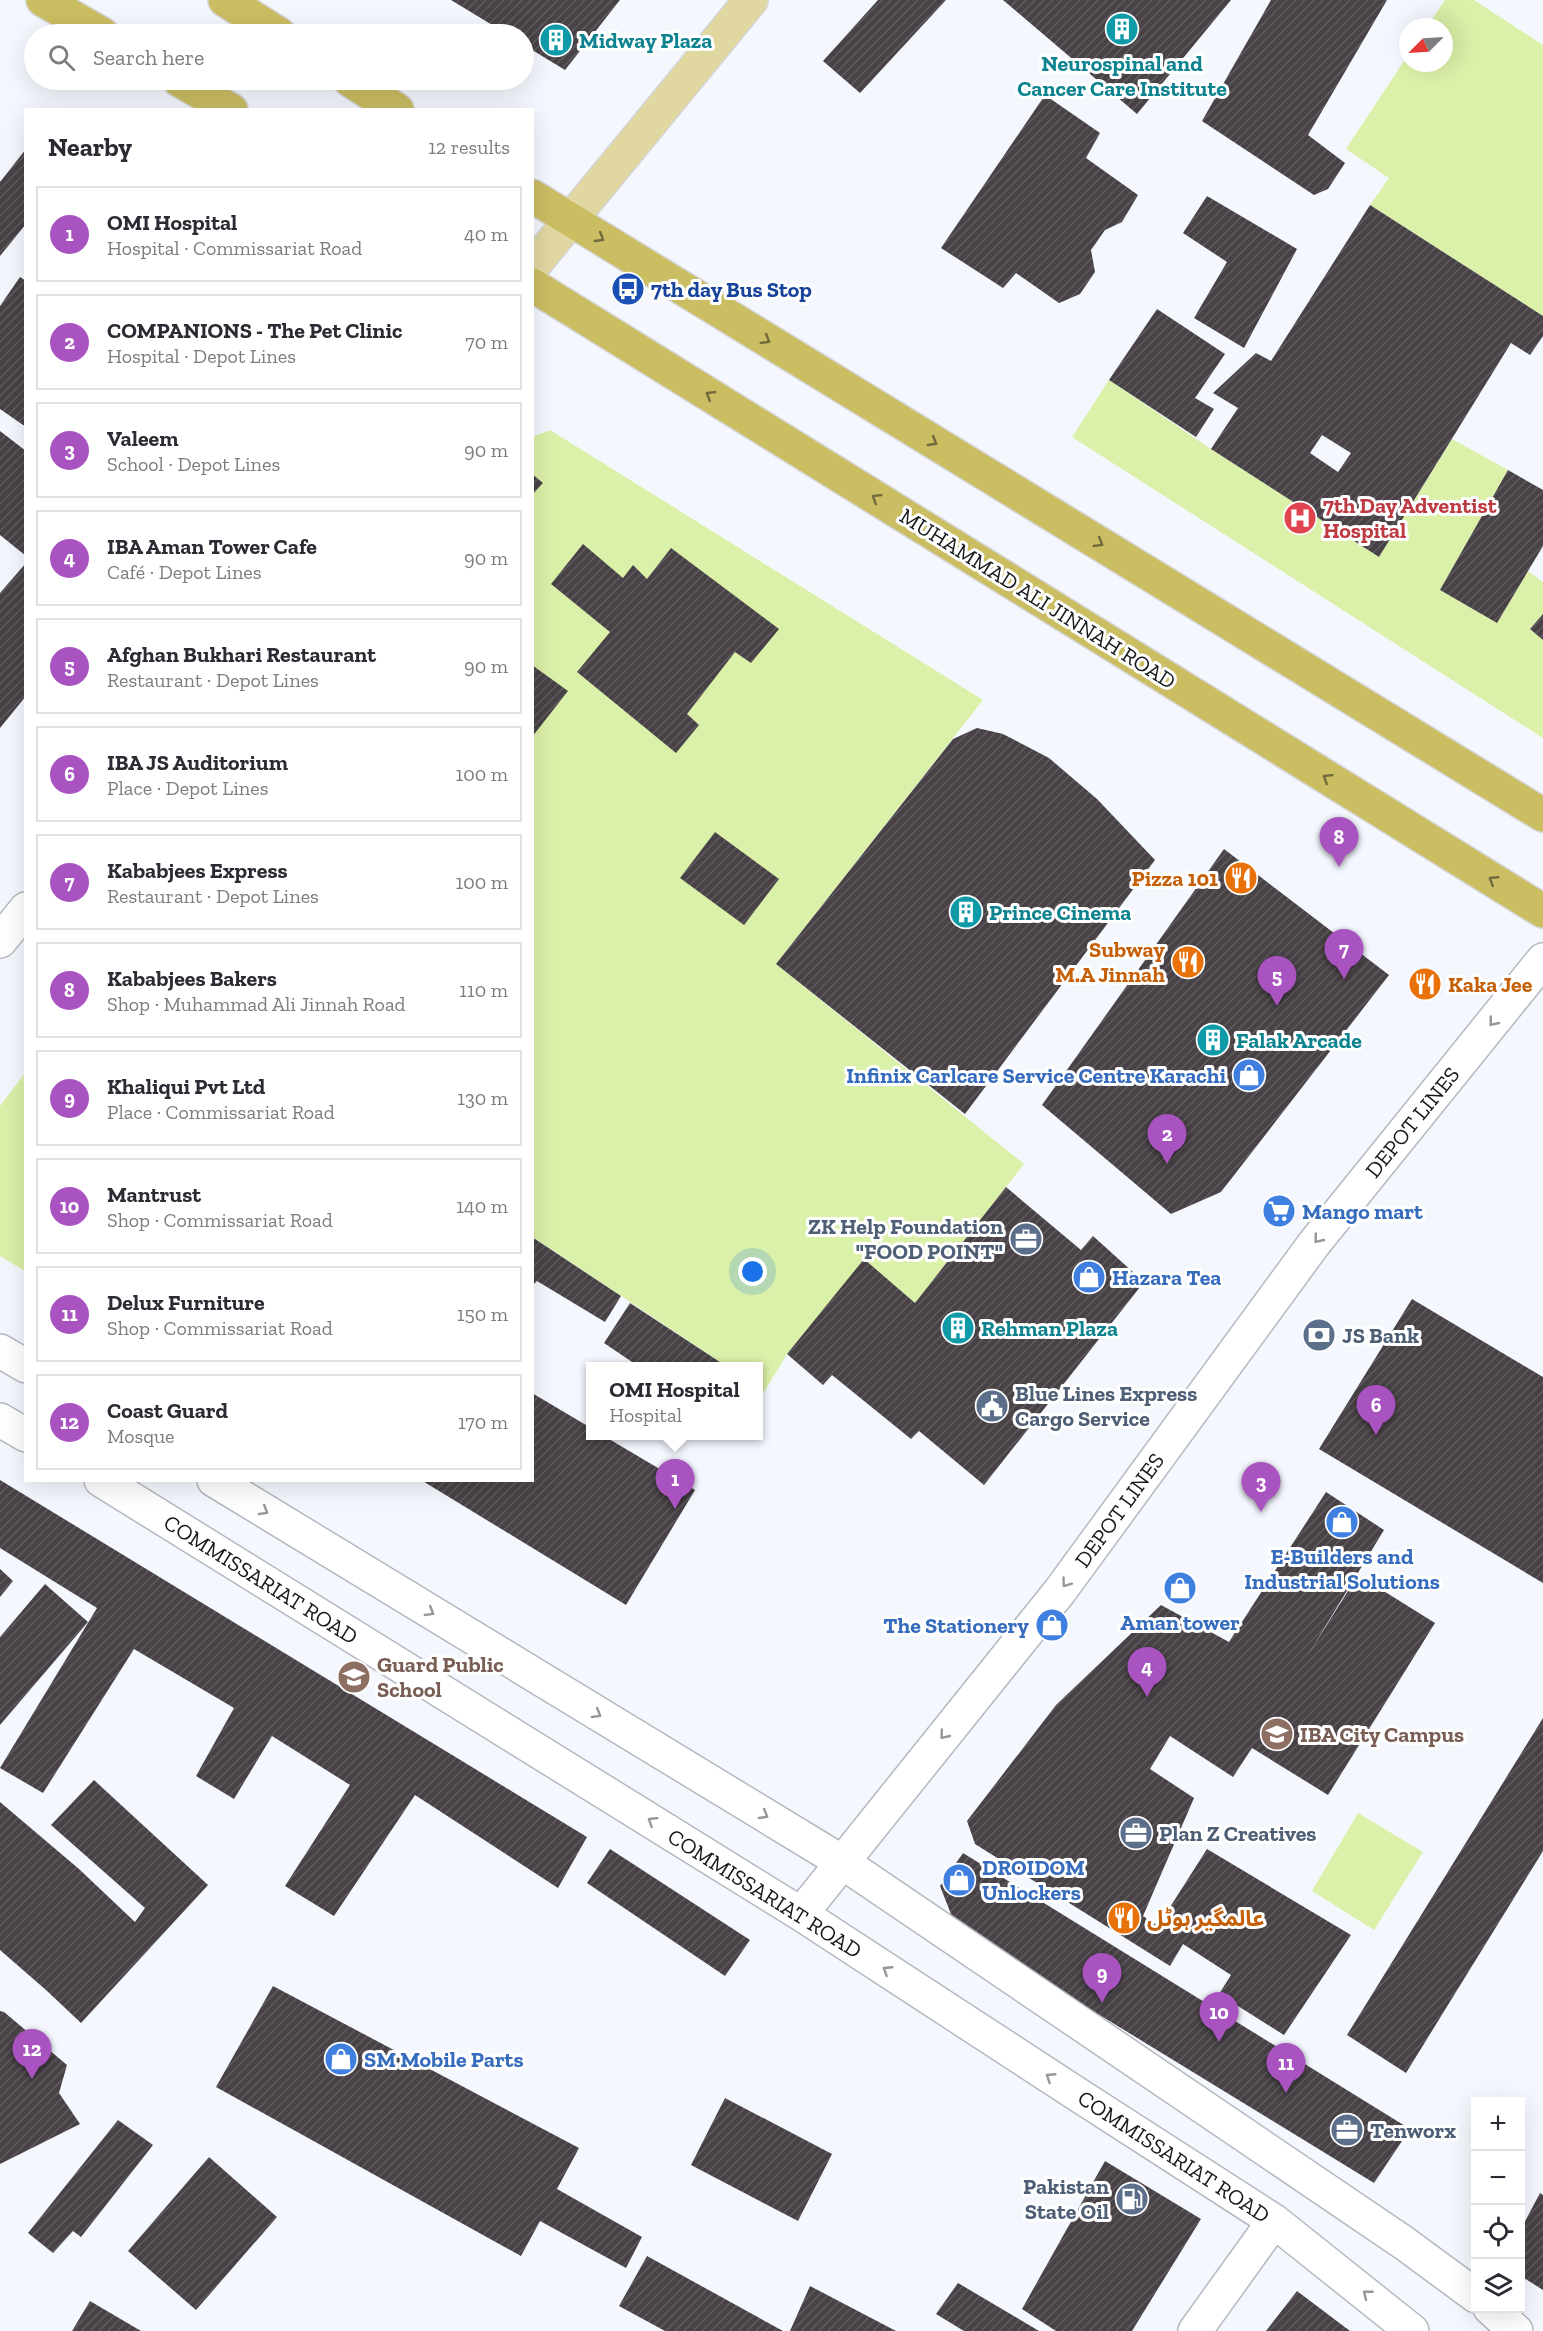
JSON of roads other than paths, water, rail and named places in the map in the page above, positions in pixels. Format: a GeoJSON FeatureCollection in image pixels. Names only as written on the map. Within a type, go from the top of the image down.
{"type":"FeatureCollection","features":[{"type":"Feature","properties":{"kind":"highway"},"geometry":{"type":"LineString","coordinates":[[43,0],[85,24]]}},
{"type":"Feature","properties":{"kind":"highway"},"geometry":{"type":"LineString","coordinates":[[225,0],[263,24]]}},
{"type":"Feature","properties":{"kind":"highway"},"geometry":{"type":"LineString","coordinates":[[196,90],[228,108]]}},
{"type":"Feature","properties":{"kind":"highway"},"geometry":{"type":"LineString","coordinates":[[366,90],[394,108]]}},
{"type":"Feature","properties":{"kind":"highway"},"geometry":{"type":"LineString","coordinates":[[534,197],[1543,815]]}},
{"type":"Feature","properties":{"kind":"highway","name":"MUHAMMAD ALI JINNAH ROAD"},"geometry":{"type":"LineString","coordinates":[[534,286],[1543,911]]}},
{"type":"Feature","properties":{"kind":"main road"},"geometry":{"type":"LineString","coordinates":[[534,265],[751,0]]}},
{"type":"Feature","properties":{"kind":"street"},"geometry":{"type":"LineString","coordinates":[[0,941],[24,911]]}},
{"type":"Feature","properties":{"kind":"street","name":"DEPOT LINES"},"geometry":{"type":"LineString","coordinates":[[801,1914],[1060,1591],[1313,1245],[1543,960]]}},
{"type":"Feature","properties":{"kind":"street"},"geometry":{"type":"LineString","coordinates":[[0,1351],[24,1365]]}},
{"type":"Feature","properties":{"kind":"street"},"geometry":{"type":"LineString","coordinates":[[0,1420],[24,1434]]}},
{"type":"Feature","properties":{"kind":"street","name":"COMMISSARIAT ROAD"},"geometry":{"type":"LineString","coordinates":[[104,1482],[801,1914],[1274,2221],[1412,2331]]}},
{"type":"Feature","properties":{"kind":"street"},"geometry":{"type":"LineString","coordinates":[[217,1482],[842,1862],[1394,2236],[1471,2292]]}},
{"type":"Feature","properties":{"kind":"street"},"geometry":{"type":"LineString","coordinates":[[1195,2331],[1274,2221]]}},
{"type":"Feature","properties":{"kind":"street"},"geometry":{"type":"LineString","coordinates":[[1496,2313],[1516,2331]]}},
{"type":"Feature","properties":{"kind":"place","name":"Neurospinal and Cancer Care Institute"},"geometry":{"type":"Point","coordinates":[1122,29]}},
{"type":"Feature","properties":{"kind":"place","name":"Midway Plaza"},"geometry":{"type":"Point","coordinates":[556,40]}},
{"type":"Feature","properties":{"kind":"place","name":"7th day Bus Stop"},"geometry":{"type":"Point","coordinates":[628,289]}},
{"type":"Feature","properties":{"kind":"place","name":"7th Day Adventist Hospital"},"geometry":{"type":"Point","coordinates":[1300,518]}},
{"type":"Feature","properties":{"kind":"place","name":"Kababjees Bakers"},"geometry":{"type":"Point","coordinates":[1339,867]}},
{"type":"Feature","properties":{"kind":"place","name":"Pizza 101"},"geometry":{"type":"Point","coordinates":[1241,878]}},
{"type":"Feature","properties":{"kind":"place","name":"Prince Cinema"},"geometry":{"type":"Point","coordinates":[966,912]}},
{"type":"Feature","properties":{"kind":"place","name":"Subway M.A Jinnah"},"geometry":{"type":"Point","coordinates":[1188,962]}},
{"type":"Feature","properties":{"kind":"place","name":"Kababjees Express"},"geometry":{"type":"Point","coordinates":[1344,979]}},
{"type":"Feature","properties":{"kind":"place","name":"Kaka Jee"},"geometry":{"type":"Point","coordinates":[1425,984]}},
{"type":"Feature","properties":{"kind":"place","name":"Afghan Bukhari Restaurant"},"geometry":{"type":"Point","coordinates":[1277,1006]}},
{"type":"Feature","properties":{"kind":"place","name":"Falak Arcade"},"geometry":{"type":"Point","coordinates":[1213,1040]}},
{"type":"Feature","properties":{"kind":"place","name":"Infinix Carlcare Service Centre Karachi"},"geometry":{"type":"Point","coordinates":[1249,1075]}},
{"type":"Feature","properties":{"kind":"place","name":"COMPANIONS - The Pet Clinic"},"geometry":{"type":"Point","coordinates":[1167,1164]}},
{"type":"Feature","properties":{"kind":"place","name":"Mango mart"},"geometry":{"type":"Point","coordinates":[1279,1211]}},
{"type":"Feature","properties":{"kind":"place","name":"ZK Help Foundation \"FOOD POINT\""},"geometry":{"type":"Point","coordinates":[1026,1239]}},
{"type":"Feature","properties":{"kind":"place","name":"Hazara Tea"},"geometry":{"type":"Point","coordinates":[1089,1277]}},
{"type":"Feature","properties":{"kind":"place","name":"Rehman Plaza"},"geometry":{"type":"Point","coordinates":[958,1328]}},
{"type":"Feature","properties":{"kind":"place","name":"JS Bank"},"geometry":{"type":"Point","coordinates":[1319,1335]}},
{"type":"Feature","properties":{"kind":"place","name":"Blue Lines Express Cargo Service"},"geometry":{"type":"Point","coordinates":[992,1406]}},
{"type":"Feature","properties":{"kind":"place","name":"IBA JS Auditorium"},"geometry":{"type":"Point","coordinates":[1376,1435]}},
{"type":"Feature","properties":{"kind":"place","name":"OMI Hospital"},"geometry":{"type":"Point","coordinates":[675,1509]}},
{"type":"Feature","properties":{"kind":"place","name":"Valeem"},"geometry":{"type":"Point","coordinates":[1261,1512]}},
{"type":"Feature","properties":{"kind":"place","name":"E-Builders and Industrial Solutions"},"geometry":{"type":"Point","coordinates":[1342,1522]}},
{"type":"Feature","properties":{"kind":"place","name":"Aman tower"},"geometry":{"type":"Point","coordinates":[1180,1588]}},
{"type":"Feature","properties":{"kind":"place","name":"The Stationery"},"geometry":{"type":"Point","coordinates":[1052,1625]}},
{"type":"Feature","properties":{"kind":"place","name":"Guard Public School"},"geometry":{"type":"Point","coordinates":[354,1677]}},
{"type":"Feature","properties":{"kind":"place","name":"IBA Aman Tower Cafe"},"geometry":{"type":"Point","coordinates":[1147,1697]}},
{"type":"Feature","properties":{"kind":"place","name":"IBA City Campus"},"geometry":{"type":"Point","coordinates":[1277,1734]}},
{"type":"Feature","properties":{"kind":"place","name":"Plan Z Creatives"},"geometry":{"type":"Point","coordinates":[1136,1833]}},
{"type":"Feature","properties":{"kind":"place","name":"DROIDOM Unlockers"},"geometry":{"type":"Point","coordinates":[959,1880]}},
{"type":"Feature","properties":{"kind":"place","name":"عالمگیر ہوٹل"},"geometry":{"type":"Point","coordinates":[1124,1918]}},
{"type":"Feature","properties":{"kind":"place","name":"Khaliqui Pvt Ltd"},"geometry":{"type":"Point","coordinates":[1102,2003]}},
{"type":"Feature","properties":{"kind":"place","name":"Mantrust"},"geometry":{"type":"Point","coordinates":[1219,2042]}},
{"type":"Feature","properties":{"kind":"place","name":"SM Mobile Parts"},"geometry":{"type":"Point","coordinates":[341,2059]}},
{"type":"Feature","properties":{"kind":"place","name":"Coast Guard"},"geometry":{"type":"Point","coordinates":[32,2079]}},
{"type":"Feature","properties":{"kind":"place","name":"Delux Furniture"},"geometry":{"type":"Point","coordinates":[1286,2093]}},
{"type":"Feature","properties":{"kind":"place","name":"Tenworx"},"geometry":{"type":"Point","coordinates":[1347,2130]}},
{"type":"Feature","properties":{"kind":"place","name":"Pakistan State Oil"},"geometry":{"type":"Point","coordinates":[1132,2199]}}]}
